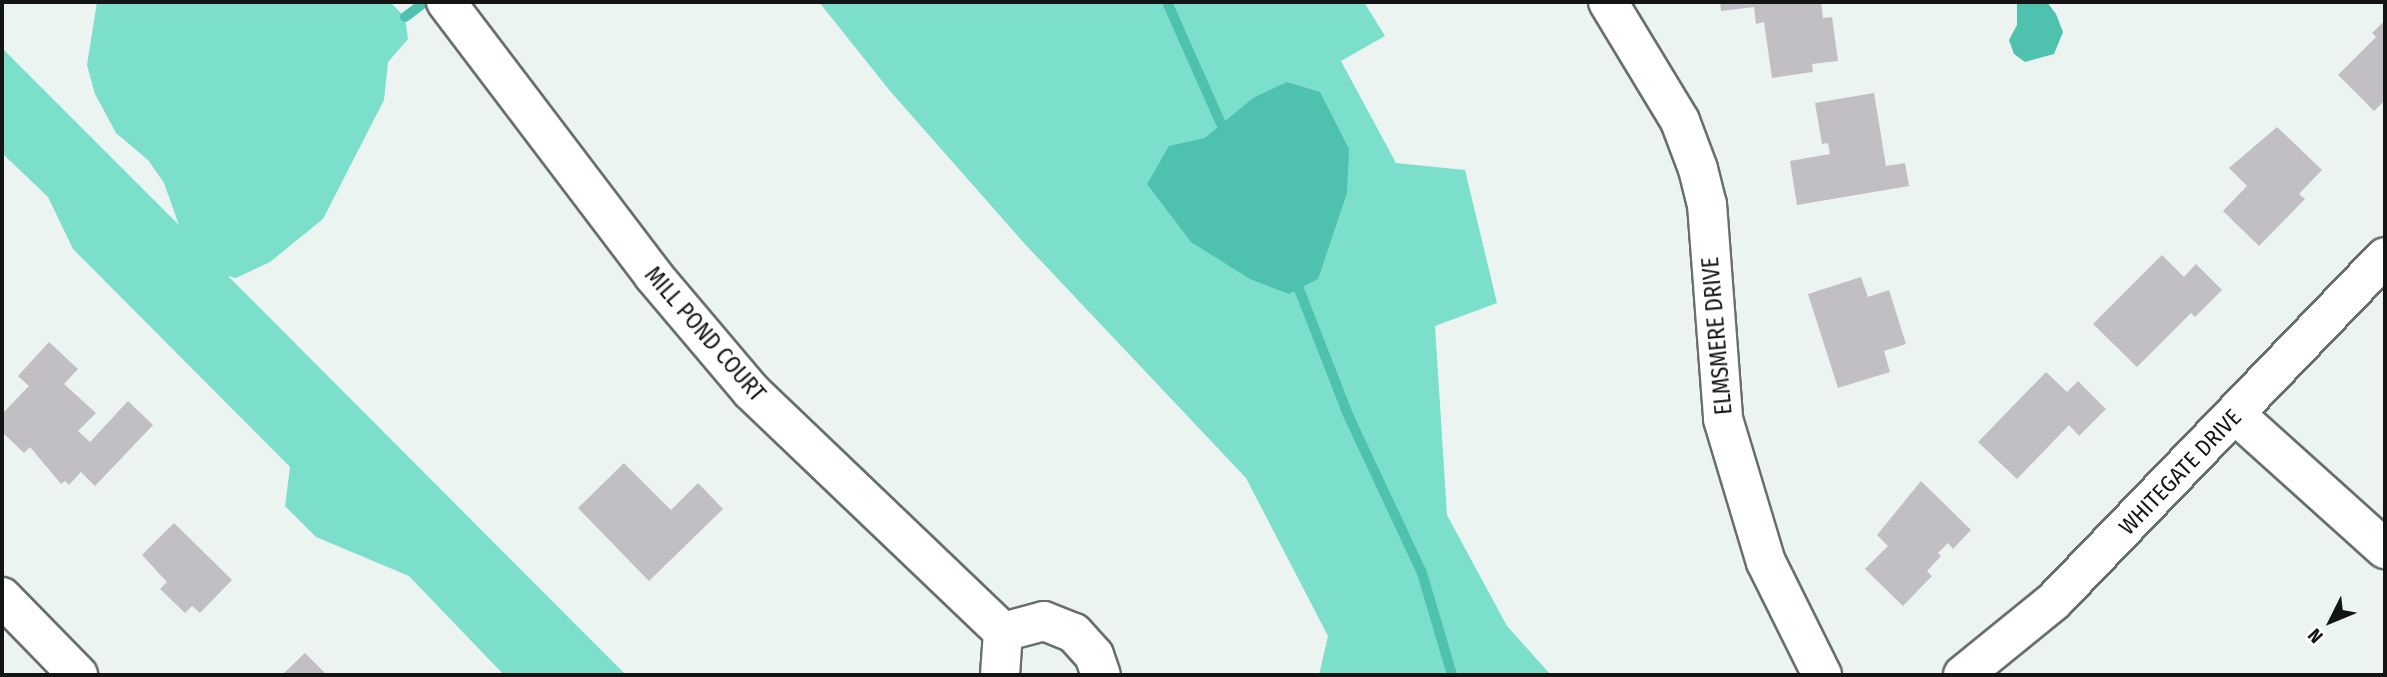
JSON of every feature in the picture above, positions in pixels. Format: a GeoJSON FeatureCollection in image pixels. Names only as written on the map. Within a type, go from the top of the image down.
{"type":"FeatureCollection","features":[{"type":"Feature","properties":{"kind":"street","name":"MILL POND COURT"},"geometry":{"type":"LineString","coordinates":[[446,2],[653,275],[751,391],[1003,632]]}},
{"type":"Feature","properties":{"kind":"street","name":"ELMSMERE DRIVE"},"geometry":{"type":"LineString","coordinates":[[1608,2],[1680,121],[1698,169],[1707,204],[1716,379],[1725,430],[1766,562],[1822,675]]}},
{"type":"Feature","properties":{"kind":"street","name":"WHITEGATE DRIVE"},"geometry":{"type":"LineString","coordinates":[[1963,675],[2054,601],[2385,257]]}},
{"type":"Feature","properties":{"kind":"street"},"geometry":{"type":"LineString","coordinates":[[2235,414],[2385,549]]}},
{"type":"Feature","properties":{"kind":"street"},"geometry":{"type":"LineString","coordinates":[[2,597],[78,675]]}},
{"type":"Feature","properties":{"kind":"street"},"geometry":{"type":"LineString","coordinates":[[1000,675],[1003,632],[1044,621],[1074,633],[1094,655],[1101,675]]}},
{"type":"Feature","properties":{"kind":"shaded area"},"geometry":{"type":"Polygon","coordinates":[[[97,2],[390,2],[405,17],[408,39],[388,62],[384,100],[323,219],[270,262],[236,278],[228,276],[626,675],[504,675],[409,576],[316,537],[285,506],[290,467],[73,249],[48,197],[2,153],[2,48],[179,225],[164,183],[148,160],[116,133],[95,94],[87,65],[97,2]]]}},
{"type":"Feature","properties":{"kind":"shaded area"},"geometry":{"type":"Polygon","coordinates":[[[819,2],[1364,2],[1385,36],[1341,61],[1396,163],[1465,170],[1497,303],[1435,326],[1447,515],[1507,626],[1551,675],[1319,675],[1328,636],[1246,478],[1023,242],[890,91],[819,2]]]}},
{"type":"Feature","properties":{"kind":"shaded area"},"geometry":{"type":"Polygon","coordinates":[[[2017,2],[2047,2],[2056,14],[2063,32],[2054,54],[2025,62],[2014,54],[2009,40],[2017,25],[2017,2]]]}},
{"type":"Feature","properties":{"kind":"shaded area"},"geometry":{"type":"Polygon","coordinates":[[[1287,82],[1320,92],[1349,149],[1347,193],[1318,279],[1289,294],[1250,279],[1191,242],[1147,184],[1169,146],[1205,138],[1253,98],[1287,82]]]}},
{"type":"Feature","properties":{"kind":"building"},"geometry":{"type":"Polygon","coordinates":[[[1720,2],[1821,2],[1823,18],[1832,17],[1838,61],[1812,64],[1813,72],[1772,78],[1764,22],[1756,24],[1754,7],[1721,11],[1720,2]]]}},
{"type":"Feature","properties":{"kind":"building"},"geometry":{"type":"Polygon","coordinates":[[[2385,20],[2385,100],[2374,111],[2338,75],[2376,37],[2372,33],[2385,20]]]}},
{"type":"Feature","properties":{"kind":"building"},"geometry":{"type":"Polygon","coordinates":[[[1874,93],[1886,166],[1905,163],[1909,186],[1797,205],[1790,161],[1830,154],[1828,143],[1822,144],[1815,103],[1874,93]]]}},
{"type":"Feature","properties":{"kind":"building"},"geometry":{"type":"Polygon","coordinates":[[[2277,127],[2322,170],[2299,194],[2305,199],[2259,246],[2223,211],[2247,186],[2229,168],[2277,127]]]}},
{"type":"Feature","properties":{"kind":"building"},"geometry":{"type":"Polygon","coordinates":[[[2162,255],[2184,277],[2196,264],[2222,290],[2195,317],[2191,313],[2137,367],[2093,324],[2162,255]]]}},
{"type":"Feature","properties":{"kind":"building"},"geometry":{"type":"Polygon","coordinates":[[[1861,277],[1868,297],[1889,290],[1906,344],[1884,351],[1890,372],[1838,388],[1808,294],[1861,277]]]}},
{"type":"Feature","properties":{"kind":"building"},"geometry":{"type":"Polygon","coordinates":[[[49,342],[78,369],[64,384],[96,413],[78,431],[90,442],[128,401],[153,425],[95,486],[81,472],[69,485],[65,481],[61,484],[30,447],[24,453],[2,432],[2,414],[29,386],[18,376],[49,342]]]}},
{"type":"Feature","properties":{"kind":"building"},"geometry":{"type":"Polygon","coordinates":[[[2046,372],[2067,392],[2078,381],[2106,409],[2079,436],[2069,425],[2017,479],[1978,442],[2046,372]]]}},
{"type":"Feature","properties":{"kind":"building"},"geometry":{"type":"Polygon","coordinates":[[[624,463],[671,510],[698,483],[723,509],[649,581],[578,508],[624,463]]]}},
{"type":"Feature","properties":{"kind":"building"},"geometry":{"type":"Polygon","coordinates":[[[1921,481],[1971,530],[1953,549],[1948,543],[1938,553],[1941,556],[1927,571],[1932,576],[1903,606],[1865,569],[1888,546],[1877,535],[1921,481]]]}},
{"type":"Feature","properties":{"kind":"building"},"geometry":{"type":"Polygon","coordinates":[[[174,523],[232,580],[200,613],[192,606],[185,613],[160,589],[167,582],[142,555],[174,523]]]}},
{"type":"Feature","properties":{"kind":"building"},"geometry":{"type":"Polygon","coordinates":[[[305,653],[327,675],[282,675],[305,653]]]}},
{"type":"Feature","properties":{"kind":"waterway"},"geometry":{"type":"LineString","coordinates":[[405,17],[425,2]]}},
{"type":"Feature","properties":{"kind":"waterway"},"geometry":{"type":"LineString","coordinates":[[1167,2],[1221,124]]}},
{"type":"Feature","properties":{"kind":"waterway"},"geometry":{"type":"LineString","coordinates":[[1299,289],[1349,417],[1422,573],[1452,675]]}}]}
